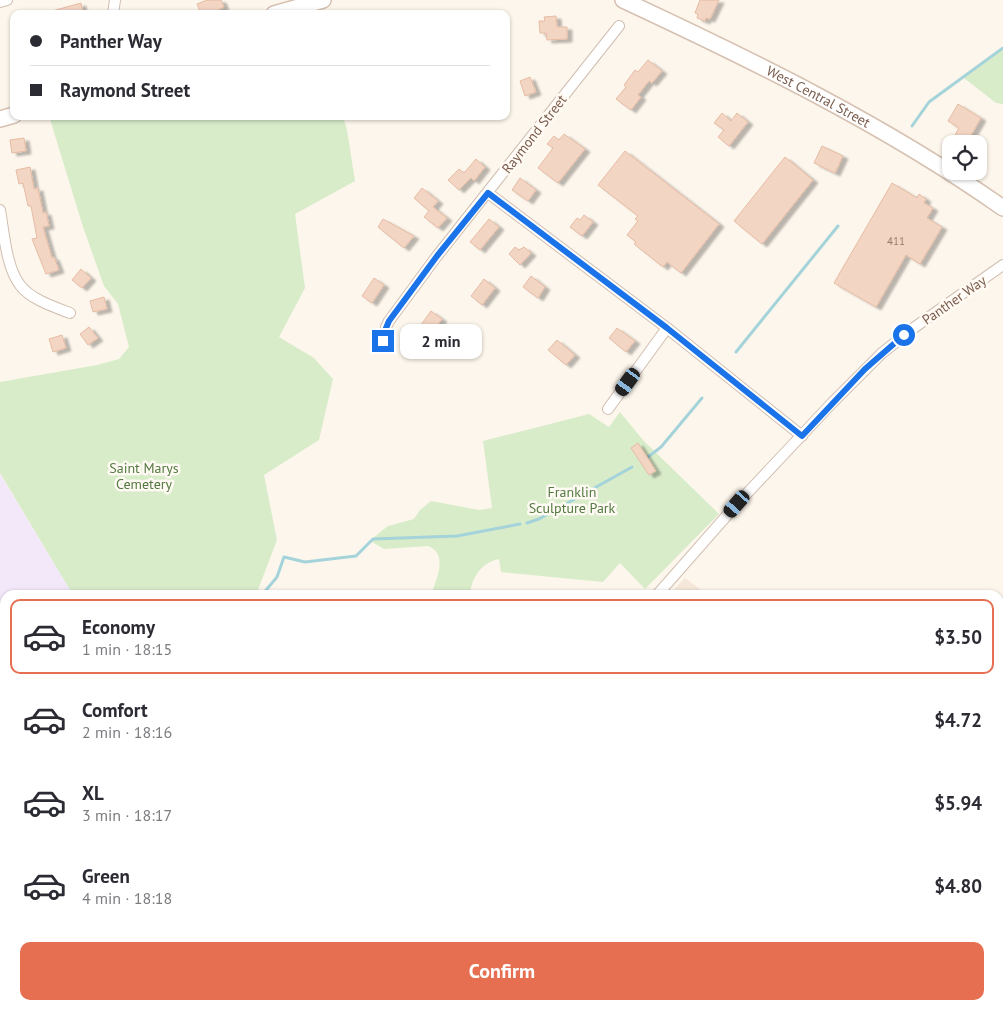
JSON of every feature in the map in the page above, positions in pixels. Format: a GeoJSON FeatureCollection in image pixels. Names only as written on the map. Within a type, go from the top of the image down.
{"type":"FeatureCollection","features":[{"type":"Feature","properties":{"kind":"main road"},"geometry":{"type":"LineString","coordinates":[[288,10],[323,0]]}},
{"type":"Feature","properties":{"kind":"main road","name":"West Central Street"},"geometry":{"type":"LineString","coordinates":[[623,0],[725,49],[870,124],[1003,208]]}},
{"type":"Feature","properties":{"kind":"street"},"geometry":{"type":"LineString","coordinates":[[0,2],[7,0]]}},
{"type":"Feature","properties":{"kind":"street","name":"Raymond Street"},"geometry":{"type":"LineString","coordinates":[[383,341],[389,321],[437,256],[620,26]]}},
{"type":"Feature","properties":{"kind":"street"},"geometry":{"type":"LineString","coordinates":[[488,193],[667,328],[802,436]]}},
{"type":"Feature","properties":{"kind":"street"},"geometry":{"type":"LineString","coordinates":[[0,210],[4,254],[20,285],[42,302],[70,313]]}},
{"type":"Feature","properties":{"kind":"street","name":"Panther Way"},"geometry":{"type":"LineString","coordinates":[[661,590],[737,504],[843,392],[882,354],[915,327],[1003,265]]}},
{"type":"Feature","properties":{"kind":"street"},"geometry":{"type":"LineString","coordinates":[[608,409],[667,328]]}},
{"type":"Feature","properties":{"kind":"shaded area"},"geometry":{"type":"Polygon","coordinates":[[[0,474],[70,590],[0,590],[0,474]]]}},
{"type":"Feature","properties":{"kind":"shaded area"},"geometry":{"type":"Polygon","coordinates":[[[685,578],[701,590],[674,590],[685,578]]]}},
{"type":"Feature","properties":{"kind":"green space"},"geometry":{"type":"Polygon","coordinates":[[[1003,48],[1003,104],[996,103],[964,78],[1003,48]]]}},
{"type":"Feature","properties":{"kind":"green space","name":"Saint Marys Cemetery"},"geometry":{"type":"Polygon","coordinates":[[[50,120],[344,120],[355,181],[295,214],[305,288],[279,337],[314,358],[333,379],[319,440],[264,475],[277,540],[258,590],[70,590],[0,473],[0,382],[97,365],[119,359],[129,347],[118,304],[104,286],[83,227],[50,120]]]}},
{"type":"Feature","properties":{"kind":"green space","name":"Franklin Sculpture Park"},"geometry":{"type":"Polygon","coordinates":[[[620,412],[643,440],[719,514],[645,589],[620,563],[603,582],[501,572],[499,559],[483,567],[475,577],[471,590],[433,590],[439,568],[438,555],[434,550],[428,546],[384,549],[372,542],[373,538],[388,526],[414,519],[420,510],[431,501],[479,510],[492,508],[483,441],[589,414],[609,427],[620,412]]]}},
{"type":"Feature","properties":{"kind":"building"},"geometry":{"type":"Polygon","coordinates":[[[207,0],[221,0],[224,7],[218,10],[199,10],[197,4],[207,0]]]}},
{"type":"Feature","properties":{"kind":"building"},"geometry":{"type":"Polygon","coordinates":[[[700,0],[719,0],[710,19],[706,18],[705,21],[697,18],[698,14],[695,13],[700,0]]]}},
{"type":"Feature","properties":{"kind":"building"},"geometry":{"type":"Polygon","coordinates":[[[81,3],[82,10],[56,10],[81,3]]]}},
{"type":"Feature","properties":{"kind":"building"},"geometry":{"type":"Polygon","coordinates":[[[556,16],[557,27],[567,27],[567,39],[547,40],[546,33],[540,33],[539,21],[545,21],[544,17],[556,16]]]}},
{"type":"Feature","properties":{"kind":"building"},"geometry":{"type":"Polygon","coordinates":[[[648,60],[662,71],[652,83],[649,81],[638,95],[641,97],[631,110],[616,99],[626,87],[624,85],[635,70],[638,72],[648,60]]]}},
{"type":"Feature","properties":{"kind":"building"},"geometry":{"type":"Polygon","coordinates":[[[530,77],[536,92],[525,96],[520,81],[530,77]]]}},
{"type":"Feature","properties":{"kind":"building"},"geometry":{"type":"Polygon","coordinates":[[[958,104],[981,118],[971,135],[955,135],[959,128],[948,121],[958,104]]]}},
{"type":"Feature","properties":{"kind":"building"},"geometry":{"type":"Polygon","coordinates":[[[722,113],[731,121],[737,113],[748,122],[729,146],[718,137],[724,130],[714,123],[722,113]]]}},
{"type":"Feature","properties":{"kind":"building"},"geometry":{"type":"Polygon","coordinates":[[[564,134],[585,149],[558,183],[538,168],[553,148],[547,144],[554,136],[559,140],[564,134]]]}},
{"type":"Feature","properties":{"kind":"building"},"geometry":{"type":"Polygon","coordinates":[[[24,138],[26,151],[12,153],[10,140],[24,138]]]}},
{"type":"Feature","properties":{"kind":"building"},"geometry":{"type":"Polygon","coordinates":[[[822,146],[843,156],[835,173],[814,163],[822,146]]]}},
{"type":"Feature","properties":{"kind":"building"},"geometry":{"type":"Polygon","coordinates":[[[625,151],[719,224],[681,273],[667,262],[663,267],[634,244],[636,242],[627,235],[638,221],[635,219],[638,216],[598,185],[625,151]]]}},
{"type":"Feature","properties":{"kind":"building"},"geometry":{"type":"Polygon","coordinates":[[[785,157],[813,180],[762,244],[734,221],[785,157]]]}},
{"type":"Feature","properties":{"kind":"building"},"geometry":{"type":"Polygon","coordinates":[[[476,159],[485,167],[474,181],[471,178],[459,190],[448,180],[459,169],[464,173],[476,159]]]}},
{"type":"Feature","properties":{"kind":"building"},"geometry":{"type":"Polygon","coordinates":[[[30,167],[34,189],[38,188],[43,213],[46,212],[49,226],[43,227],[52,258],[54,257],[59,270],[46,274],[32,239],[37,238],[31,206],[28,206],[23,183],[19,184],[16,170],[30,167]]]}},
{"type":"Feature","properties":{"kind":"building"},"geometry":{"type":"Polygon","coordinates":[[[520,178],[536,190],[528,201],[512,190],[520,178]]]}},
{"type":"Feature","properties":{"kind":"building"},"geometry":{"type":"Polygon","coordinates":[[[892,183],[917,198],[919,194],[926,199],[924,203],[933,208],[927,218],[942,227],[920,264],[906,255],[876,307],[834,283],[892,183]]]}},
{"type":"Feature","properties":{"kind":"building"},"geometry":{"type":"Polygon","coordinates":[[[422,188],[438,201],[433,207],[447,218],[438,228],[424,217],[429,211],[414,198],[422,188]]]}},
{"type":"Feature","properties":{"kind":"building"},"geometry":{"type":"Polygon","coordinates":[[[584,215],[593,222],[582,236],[570,227],[577,218],[580,220],[584,215]]]}},
{"type":"Feature","properties":{"kind":"building"},"geometry":{"type":"Polygon","coordinates":[[[383,219],[414,236],[404,248],[378,227],[383,219]]]}},
{"type":"Feature","properties":{"kind":"building"},"geometry":{"type":"Polygon","coordinates":[[[489,219],[499,227],[480,250],[470,242],[489,219]]]}},
{"type":"Feature","properties":{"kind":"building"},"geometry":{"type":"Polygon","coordinates":[[[515,247],[519,250],[524,247],[531,253],[520,265],[509,254],[515,247]]]}},
{"type":"Feature","properties":{"kind":"building"},"geometry":{"type":"Polygon","coordinates":[[[81,269],[91,278],[82,288],[72,280],[81,269]]]}},
{"type":"Feature","properties":{"kind":"building"},"geometry":{"type":"Polygon","coordinates":[[[531,276],[545,287],[538,298],[523,287],[531,276]]]}},
{"type":"Feature","properties":{"kind":"building"},"geometry":{"type":"Polygon","coordinates":[[[374,278],[384,285],[372,303],[362,296],[374,278]]]}},
{"type":"Feature","properties":{"kind":"building"},"geometry":{"type":"Polygon","coordinates":[[[484,279],[495,288],[482,305],[471,296],[484,279]]]}},
{"type":"Feature","properties":{"kind":"building"},"geometry":{"type":"Polygon","coordinates":[[[104,297],[107,309],[93,312],[90,301],[104,297]]]}},
{"type":"Feature","properties":{"kind":"building"},"geometry":{"type":"Polygon","coordinates":[[[431,311],[442,319],[429,336],[418,329],[431,311]]]}},
{"type":"Feature","properties":{"kind":"building"},"geometry":{"type":"Polygon","coordinates":[[[89,327],[98,338],[88,345],[80,334],[89,327]]]}},
{"type":"Feature","properties":{"kind":"building"},"geometry":{"type":"Polygon","coordinates":[[[617,328],[635,341],[626,352],[609,338],[617,328]]]}},
{"type":"Feature","properties":{"kind":"building"},"geometry":{"type":"Polygon","coordinates":[[[62,335],[66,348],[53,352],[49,339],[62,335]]]}},
{"type":"Feature","properties":{"kind":"building"},"geometry":{"type":"Polygon","coordinates":[[[557,340],[575,355],[566,365],[548,350],[557,340]]]}},
{"type":"Feature","properties":{"kind":"building"},"geometry":{"type":"Polygon","coordinates":[[[638,443],[656,471],[649,475],[631,448],[638,443]]]}},
{"type":"Feature","properties":{"kind":"waterway"},"geometry":{"type":"LineString","coordinates":[[912,126],[929,102],[1003,48]]}},
{"type":"Feature","properties":{"kind":"waterway"},"geometry":{"type":"LineString","coordinates":[[736,352],[838,226]]}},
{"type":"Feature","properties":{"kind":"waterway"},"geometry":{"type":"LineString","coordinates":[[648,457],[661,447],[702,398]]}},
{"type":"Feature","properties":{"kind":"waterway"},"geometry":{"type":"LineString","coordinates":[[527,523],[539,519],[632,467]]}},
{"type":"Feature","properties":{"kind":"waterway"},"geometry":{"type":"LineString","coordinates":[[266,590],[277,577],[284,557],[305,562],[356,556],[373,539],[457,536],[520,524]]}},
{"type":"Feature","properties":{"kind":"route"},"geometry":{"type":"LineString","coordinates":[[383,341],[389,321],[437,256],[488,193],[667,328],[802,436],[865,369],[904,335]]}}]}
